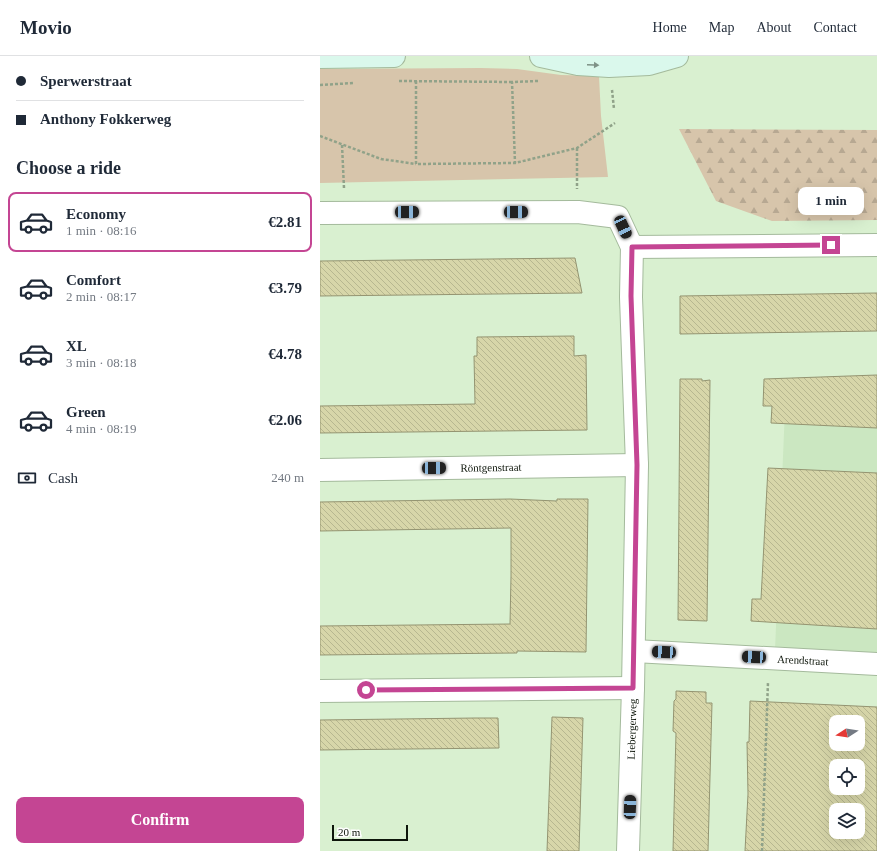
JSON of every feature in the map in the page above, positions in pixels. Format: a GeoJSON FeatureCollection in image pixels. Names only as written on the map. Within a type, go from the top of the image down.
{"type":"FeatureCollection","features":[{"type":"Feature","properties":{"kind":"main road"},"geometry":{"type":"LineString","coordinates":[[320,57],[394,56]]}},
{"type":"Feature","properties":{"kind":"main road"},"geometry":{"type":"LineString","coordinates":[[541,56],[578,64],[610,66],[649,64],[677,56]]}},
{"type":"Feature","properties":{"kind":"street"},"geometry":{"type":"LineString","coordinates":[[320,213],[578,212],[618,216],[632,247],[877,245]]}},
{"type":"Feature","properties":{"kind":"street","name":"Liebergerweg"},"geometry":{"type":"LineString","coordinates":[[628,851],[634,651],[637,465],[631,296],[632,247]]}},
{"type":"Feature","properties":{"kind":"street","name":"Röntgenstraat"},"geometry":{"type":"LineString","coordinates":[[320,470],[637,465]]}},
{"type":"Feature","properties":{"kind":"street","name":"Arendstraat"},"geometry":{"type":"LineString","coordinates":[[634,651],[877,664]]}},
{"type":"Feature","properties":{"kind":"street"},"geometry":{"type":"LineString","coordinates":[[320,691],[633,688]]}},
{"type":"Feature","properties":{"kind":"path"},"geometry":{"type":"LineString","coordinates":[[395,81],[543,81]]}},
{"type":"Feature","properties":{"kind":"path"},"geometry":{"type":"LineString","coordinates":[[416,81],[416,164]]}},
{"type":"Feature","properties":{"kind":"path"},"geometry":{"type":"LineString","coordinates":[[320,85],[358,82]]}},
{"type":"Feature","properties":{"kind":"path"},"geometry":{"type":"LineString","coordinates":[[512,82],[516,163]]}},
{"type":"Feature","properties":{"kind":"path"},"geometry":{"type":"LineString","coordinates":[[320,136],[381,159],[416,164],[516,163],[577,148],[615,123]]}},
{"type":"Feature","properties":{"kind":"path"},"geometry":{"type":"LineString","coordinates":[[342,145],[345,213]]}},
{"type":"Feature","properties":{"kind":"path"},"geometry":{"type":"LineString","coordinates":[[577,148],[578,212]]}},
{"type":"Feature","properties":{"kind":"path"},"geometry":{"type":"LineString","coordinates":[[762,851],[769,658]]}},
{"type":"Feature","properties":{"kind":"shaded area"},"geometry":{"type":"Polygon","coordinates":[[[877,382],[877,654],[775,650],[786,384],[877,382]]]}},
{"type":"Feature","properties":{"kind":"green space"},"geometry":{"type":"Polygon","coordinates":[[[320,69],[517,69],[561,75],[599,76],[601,116],[608,177],[320,183],[320,69]]]}},
{"type":"Feature","properties":{"kind":"green space"},"geometry":{"type":"Polygon","coordinates":[[[679,129],[877,130],[877,220],[772,221],[716,201],[679,129]]]}},
{"type":"Feature","properties":{"kind":"building"},"geometry":{"type":"Polygon","coordinates":[[[575,258],[582,293],[320,296],[320,261],[575,258]]]}},
{"type":"Feature","properties":{"kind":"building"},"geometry":{"type":"Polygon","coordinates":[[[877,293],[877,331],[680,334],[680,296],[877,293]]]}},
{"type":"Feature","properties":{"kind":"building"},"geometry":{"type":"Polygon","coordinates":[[[574,336],[574,356],[586,355],[587,430],[320,433],[320,406],[475,404],[474,356],[477,356],[477,337],[574,336]]]}},
{"type":"Feature","properties":{"kind":"building"},"geometry":{"type":"Polygon","coordinates":[[[877,375],[877,428],[771,423],[772,406],[763,406],[764,379],[877,375]]]}},
{"type":"Feature","properties":{"kind":"building"},"geometry":{"type":"Polygon","coordinates":[[[680,379],[702,379],[702,381],[710,380],[707,621],[678,620],[680,379]]]}},
{"type":"Feature","properties":{"kind":"building"},"geometry":{"type":"Polygon","coordinates":[[[768,468],[877,473],[877,629],[751,621],[752,599],[761,599],[768,468]]]}},
{"type":"Feature","properties":{"kind":"building"},"geometry":{"type":"Polygon","coordinates":[[[510,499],[557,501],[557,499],[588,499],[586,652],[517,651],[517,653],[320,655],[320,626],[510,624],[511,528],[320,531],[320,502],[510,499]]]}},
{"type":"Feature","properties":{"kind":"building"},"geometry":{"type":"Polygon","coordinates":[[[676,691],[706,692],[706,703],[712,703],[708,851],[673,851],[676,733],[673,731],[674,701],[676,699],[676,691]]]}},
{"type":"Feature","properties":{"kind":"building"},"geometry":{"type":"Polygon","coordinates":[[[750,701],[877,707],[877,851],[745,851],[748,794],[747,742],[749,742],[750,701]]]}},
{"type":"Feature","properties":{"kind":"building"},"geometry":{"type":"Polygon","coordinates":[[[552,717],[583,718],[579,851],[547,851],[552,717]]]}},
{"type":"Feature","properties":{"kind":"building"},"geometry":{"type":"Polygon","coordinates":[[[498,718],[499,748],[320,750],[320,720],[498,718]]]}},
{"type":"Feature","properties":{"kind":"route"},"geometry":{"type":"LineString","coordinates":[[366,690],[633,688],[637,465],[631,296],[632,247],[831,245]]}}]}
